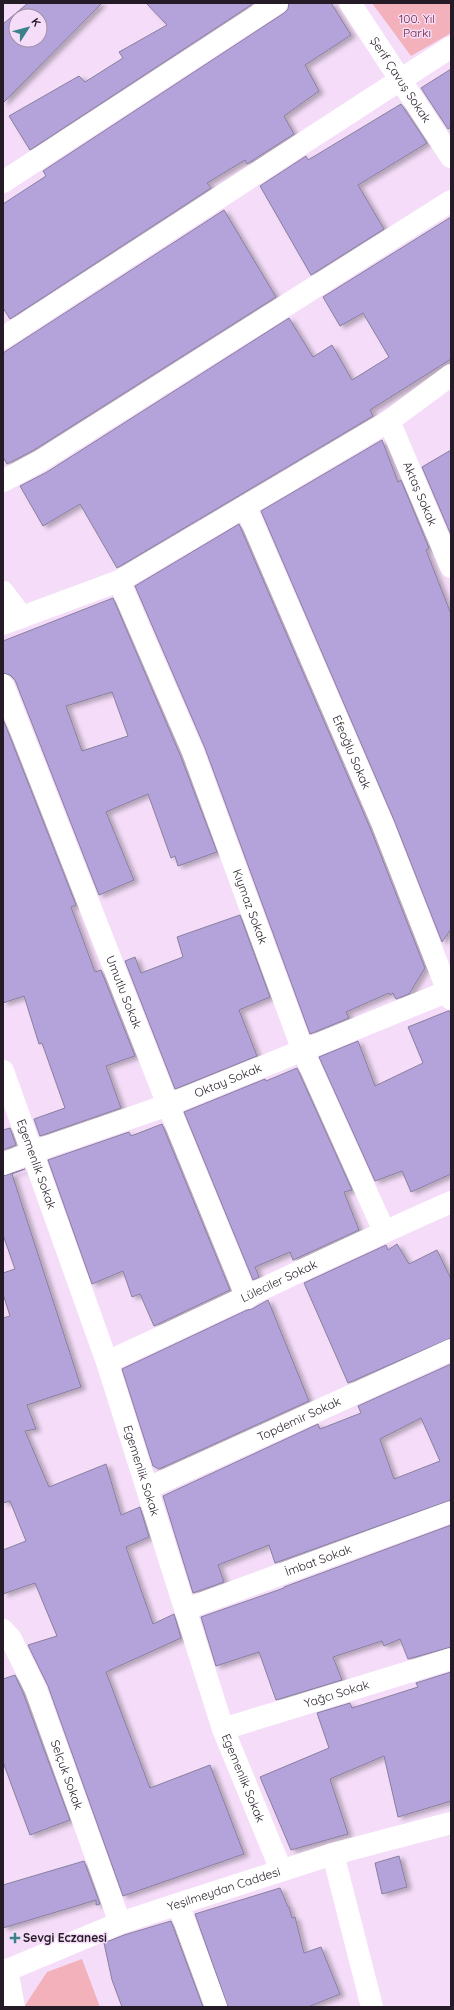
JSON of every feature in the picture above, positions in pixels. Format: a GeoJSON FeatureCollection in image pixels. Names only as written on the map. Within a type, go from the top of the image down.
{"type":"FeatureCollection","features":[{"type":"Feature","properties":{"kind":"street"},"geometry":{"type":"LineString","coordinates":[[3,182],[276,3]]}},
{"type":"Feature","properties":{"kind":"street","name":"Şerif Çavuş Sokak"},"geometry":{"type":"LineString","coordinates":[[350,3],[451,157]]}},
{"type":"Feature","properties":{"kind":"street"},"geometry":{"type":"LineString","coordinates":[[3,338],[451,47]]}},
{"type":"Feature","properties":{"kind":"street"},"geometry":{"type":"LineString","coordinates":[[3,481],[40,461],[451,201]]}},
{"type":"Feature","properties":{"kind":"street"},"geometry":{"type":"LineString","coordinates":[[3,592],[12,621],[120,581],[246,508],[390,421],[451,375]]}},
{"type":"Feature","properties":{"kind":"street","name":"Aktaş Sokak"},"geometry":{"type":"LineString","coordinates":[[390,421],[449,557]]}},
{"type":"Feature","properties":{"kind":"street","name":"Efeoğlu Sokak"},"geometry":{"type":"LineString","coordinates":[[246,508],[383,825],[450,993]]}},
{"type":"Feature","properties":{"kind":"street","name":"Kıymaz Sokak"},"geometry":{"type":"LineString","coordinates":[[120,581],[193,752],[303,1051],[384,1231]]}},
{"type":"Feature","properties":{"kind":"street","name":"Umutlu Sokak"},"geometry":{"type":"LineString","coordinates":[[3,685],[168,1105],[247,1298]]}},
{"type":"Feature","properties":{"kind":"street","name":"Oktay Sokak"},"geometry":{"type":"LineString","coordinates":[[3,1164],[32,1152],[168,1105],[450,993]]}},
{"type":"Feature","properties":{"kind":"street","name":"Egemenlik Sokak"},"geometry":{"type":"LineString","coordinates":[[3,1071],[107,1362],[148,1488],[223,1730],[281,1870]]}},
{"type":"Feature","properties":{"kind":"street","name":"Lüleciler Sokak"},"geometry":{"type":"LineString","coordinates":[[107,1362],[247,1298],[384,1231],[451,1202]]}},
{"type":"Feature","properties":{"kind":"street","name":"Topdemir Sokak"},"geometry":{"type":"LineString","coordinates":[[148,1488],[451,1350]]}},
{"type":"Feature","properties":{"kind":"street","name":"İmbat Sokak"},"geometry":{"type":"LineString","coordinates":[[186,1609],[451,1512]]}},
{"type":"Feature","properties":{"kind":"street","name":"Selçuk Sokak"},"geometry":{"type":"LineString","coordinates":[[3,1630],[11,1639],[36,1690],[120,1923]]}},
{"type":"Feature","properties":{"kind":"street","name":"Yağcı Sokak"},"geometry":{"type":"LineString","coordinates":[[223,1730],[451,1659]]}},
{"type":"Feature","properties":{"kind":"street","name":"Yeşilmeydan Caddesi"},"geometry":{"type":"LineString","coordinates":[[5,1971],[120,1923],[333,1854],[451,1823]]}},
{"type":"Feature","properties":{"kind":"street"},"geometry":{"type":"LineString","coordinates":[[333,1854],[372,2007]]}},
{"type":"Feature","properties":{"kind":"street"},"geometry":{"type":"LineString","coordinates":[[178,1904],[216,2007]]}},
{"type":"Feature","properties":{"kind":"street"},"geometry":{"type":"LineString","coordinates":[[5,1971],[14,2007]]}},
{"type":"Feature","properties":{"kind":"green space","name":"100. Yıl Parkı"},"geometry":{"type":"Polygon","coordinates":[[[372,3],[451,3],[451,33],[411,56],[372,3]]]}},
{"type":"Feature","properties":{"kind":"green space"},"geometry":{"type":"Polygon","coordinates":[[[82,1959],[100,2007],[24,2007],[47,1972],[82,1959]]]}},
{"type":"Feature","properties":{"kind":"building"},"geometry":{"type":"Polygon","coordinates":[[[28,3],[102,3],[3,103],[3,24],[8,20],[8,48],[48,48],[48,8],[22,8],[28,3]]]}},
{"type":"Feature","properties":{"kind":"building"},"geometry":{"type":"Polygon","coordinates":[[[146,3],[254,3],[30,150],[9,116],[79,76],[85,82],[123,58],[119,52],[167,25],[146,3]]]}},
{"type":"Feature","properties":{"kind":"building"},"geometry":{"type":"Polygon","coordinates":[[[289,3],[331,3],[351,35],[305,65],[319,91],[284,116],[294,134],[247,164],[245,160],[207,183],[211,188],[10,319],[3,308],[3,204],[46,176],[43,171],[284,13],[288,9],[289,3]]]}},
{"type":"Feature","properties":{"kind":"building"},"geometry":{"type":"Polygon","coordinates":[[[451,69],[451,127],[448,129],[421,88],[451,69]]]}},
{"type":"Feature","properties":{"kind":"building"},"geometry":{"type":"Polygon","coordinates":[[[401,104],[427,143],[358,185],[384,229],[311,275],[260,186],[306,156],[308,160],[401,104]]]}},
{"type":"Feature","properties":{"kind":"building"},"geometry":{"type":"Polygon","coordinates":[[[224,210],[276,297],[34,450],[7,464],[3,457],[3,353],[224,210]]]}},
{"type":"Feature","properties":{"kind":"building"},"geometry":{"type":"Polygon","coordinates":[[[451,217],[451,359],[370,410],[373,416],[117,568],[80,504],[43,526],[20,486],[47,472],[289,318],[313,357],[332,345],[352,380],[389,357],[363,313],[340,326],[323,297],[451,217]]]}},
{"type":"Feature","properties":{"kind":"building"},"geometry":{"type":"Polygon","coordinates":[[[382,440],[398,482],[401,480],[429,548],[426,550],[451,614],[451,929],[442,942],[394,820],[261,511],[382,440]]]}},
{"type":"Feature","properties":{"kind":"building"},"geometry":{"type":"Polygon","coordinates":[[[451,450],[451,535],[422,467],[451,450]]]}},
{"type":"Feature","properties":{"kind":"building"},"geometry":{"type":"Polygon","coordinates":[[[239,524],[371,830],[425,968],[409,994],[396,999],[393,993],[390,995],[389,993],[346,1012],[349,1018],[310,1034],[205,748],[135,586],[239,524]]]}},
{"type":"Feature","properties":{"kind":"building"},"geometry":{"type":"Polygon","coordinates":[[[113,598],[181,757],[217,852],[178,866],[175,856],[171,858],[148,794],[106,812],[134,880],[99,895],[15,680],[10,675],[3,673],[3,641],[113,598]],[[112,692],[66,706],[82,751],[128,736],[112,692]]]}},
{"type":"Feature","properties":{"kind":"building"},"geometry":{"type":"Polygon","coordinates":[[[3,719],[76,905],[71,907],[95,972],[101,970],[135,1056],[106,1066],[121,1108],[40,1136],[34,1119],[65,1108],[42,1043],[39,1044],[24,996],[3,1003],[3,719]]]}},
{"type":"Feature","properties":{"kind":"building"},"geometry":{"type":"Polygon","coordinates":[[[240,915],[270,997],[239,1010],[257,1056],[175,1089],[125,961],[135,957],[141,973],[183,957],[177,937],[240,915]]]}},
{"type":"Feature","properties":{"kind":"building"},"geometry":{"type":"Polygon","coordinates":[[[451,1011],[451,1174],[411,1192],[402,1171],[375,1181],[319,1057],[358,1041],[375,1086],[423,1063],[408,1027],[451,1011]]]}},
{"type":"Feature","properties":{"kind":"building"},"geometry":{"type":"Polygon","coordinates":[[[297,1068],[352,1190],[344,1192],[359,1230],[293,1260],[290,1252],[255,1267],[259,1277],[253,1280],[184,1112],[265,1079],[266,1081],[297,1068]]]}},
{"type":"Feature","properties":{"kind":"building"},"geometry":{"type":"Polygon","coordinates":[[[162,1124],[230,1290],[154,1326],[140,1294],[132,1297],[123,1271],[92,1284],[48,1160],[129,1132],[131,1136],[162,1124]]]}},
{"type":"Feature","properties":{"kind":"building"},"geometry":{"type":"Polygon","coordinates":[[[10,1128],[16,1145],[3,1150],[3,1130],[10,1128]]]}},
{"type":"Feature","properties":{"kind":"building"},"geometry":{"type":"Polygon","coordinates":[[[25,1169],[12,1174],[81,1387],[27,1405],[36,1429],[25,1431],[49,1487],[106,1464],[121,1515],[140,1507],[149,1537],[126,1547],[153,1624],[174,1614],[181,1638],[106,1672],[150,1788],[210,1765],[244,1854],[123,1896],[48,1686],[28,1645],[57,1636],[35,1583],[3,1594],[3,1550],[26,1541],[10,1501],[3,1503],[3,1318],[10,1316],[3,1294],[3,1273],[15,1269],[3,1235],[3,1176],[25,1169]]]}},
{"type":"Feature","properties":{"kind":"building"},"geometry":{"type":"Polygon","coordinates":[[[397,1244],[409,1264],[437,1250],[451,1279],[451,1338],[348,1383],[304,1283],[386,1245],[388,1250],[397,1244]]]}},
{"type":"Feature","properties":{"kind":"building"},"geometry":{"type":"Polygon","coordinates":[[[268,1300],[309,1401],[159,1469],[153,1466],[122,1369],[252,1309],[268,1300]]]}},
{"type":"Feature","properties":{"kind":"building"},"geometry":{"type":"Polygon","coordinates":[[[451,1364],[451,1500],[275,1563],[269,1545],[218,1565],[224,1582],[193,1593],[163,1496],[318,1424],[320,1429],[361,1413],[358,1406],[451,1364]],[[421,1418],[380,1439],[394,1479],[440,1461],[421,1418]]]}},
{"type":"Feature","properties":{"kind":"building"},"geometry":{"type":"Polygon","coordinates":[[[451,1525],[451,1647],[408,1659],[400,1639],[384,1646],[382,1641],[333,1657],[342,1680],[276,1700],[259,1652],[216,1666],[201,1617],[284,1588],[451,1525]]]}},
{"type":"Feature","properties":{"kind":"building"},"geometry":{"type":"Polygon","coordinates":[[[451,1672],[451,1801],[398,1817],[384,1756],[330,1779],[348,1834],[291,1850],[260,1777],[329,1748],[317,1713],[350,1703],[352,1708],[418,1687],[416,1683],[451,1672]]]}},
{"type":"Feature","properties":{"kind":"building"},"geometry":{"type":"Polygon","coordinates":[[[15,1675],[24,1695],[70,1820],[30,1835],[3,1762],[3,1679],[15,1675]]]}},
{"type":"Feature","properties":{"kind":"building"},"geometry":{"type":"Polygon","coordinates":[[[399,1856],[407,1887],[382,1894],[375,1863],[399,1856]]]}},
{"type":"Feature","properties":{"kind":"building"},"geometry":{"type":"Polygon","coordinates":[[[84,1861],[100,1904],[96,1905],[96,1900],[3,1928],[3,1885],[84,1861]]]}},
{"type":"Feature","properties":{"kind":"building"},"geometry":{"type":"Polygon","coordinates":[[[280,1888],[289,1907],[292,1918],[295,1917],[304,1953],[321,1947],[340,1994],[308,2007],[228,2007],[195,1914],[280,1888]]]}},
{"type":"Feature","properties":{"kind":"building"},"geometry":{"type":"Polygon","coordinates":[[[171,1921],[203,2007],[122,2007],[112,1980],[104,1943],[124,1935],[171,1921]]]}},
{"type":"Feature","properties":{"kind":"place","name":"Sevgi Eczanesi"},"geometry":{"type":"Point","coordinates":[15,1938]}}]}
